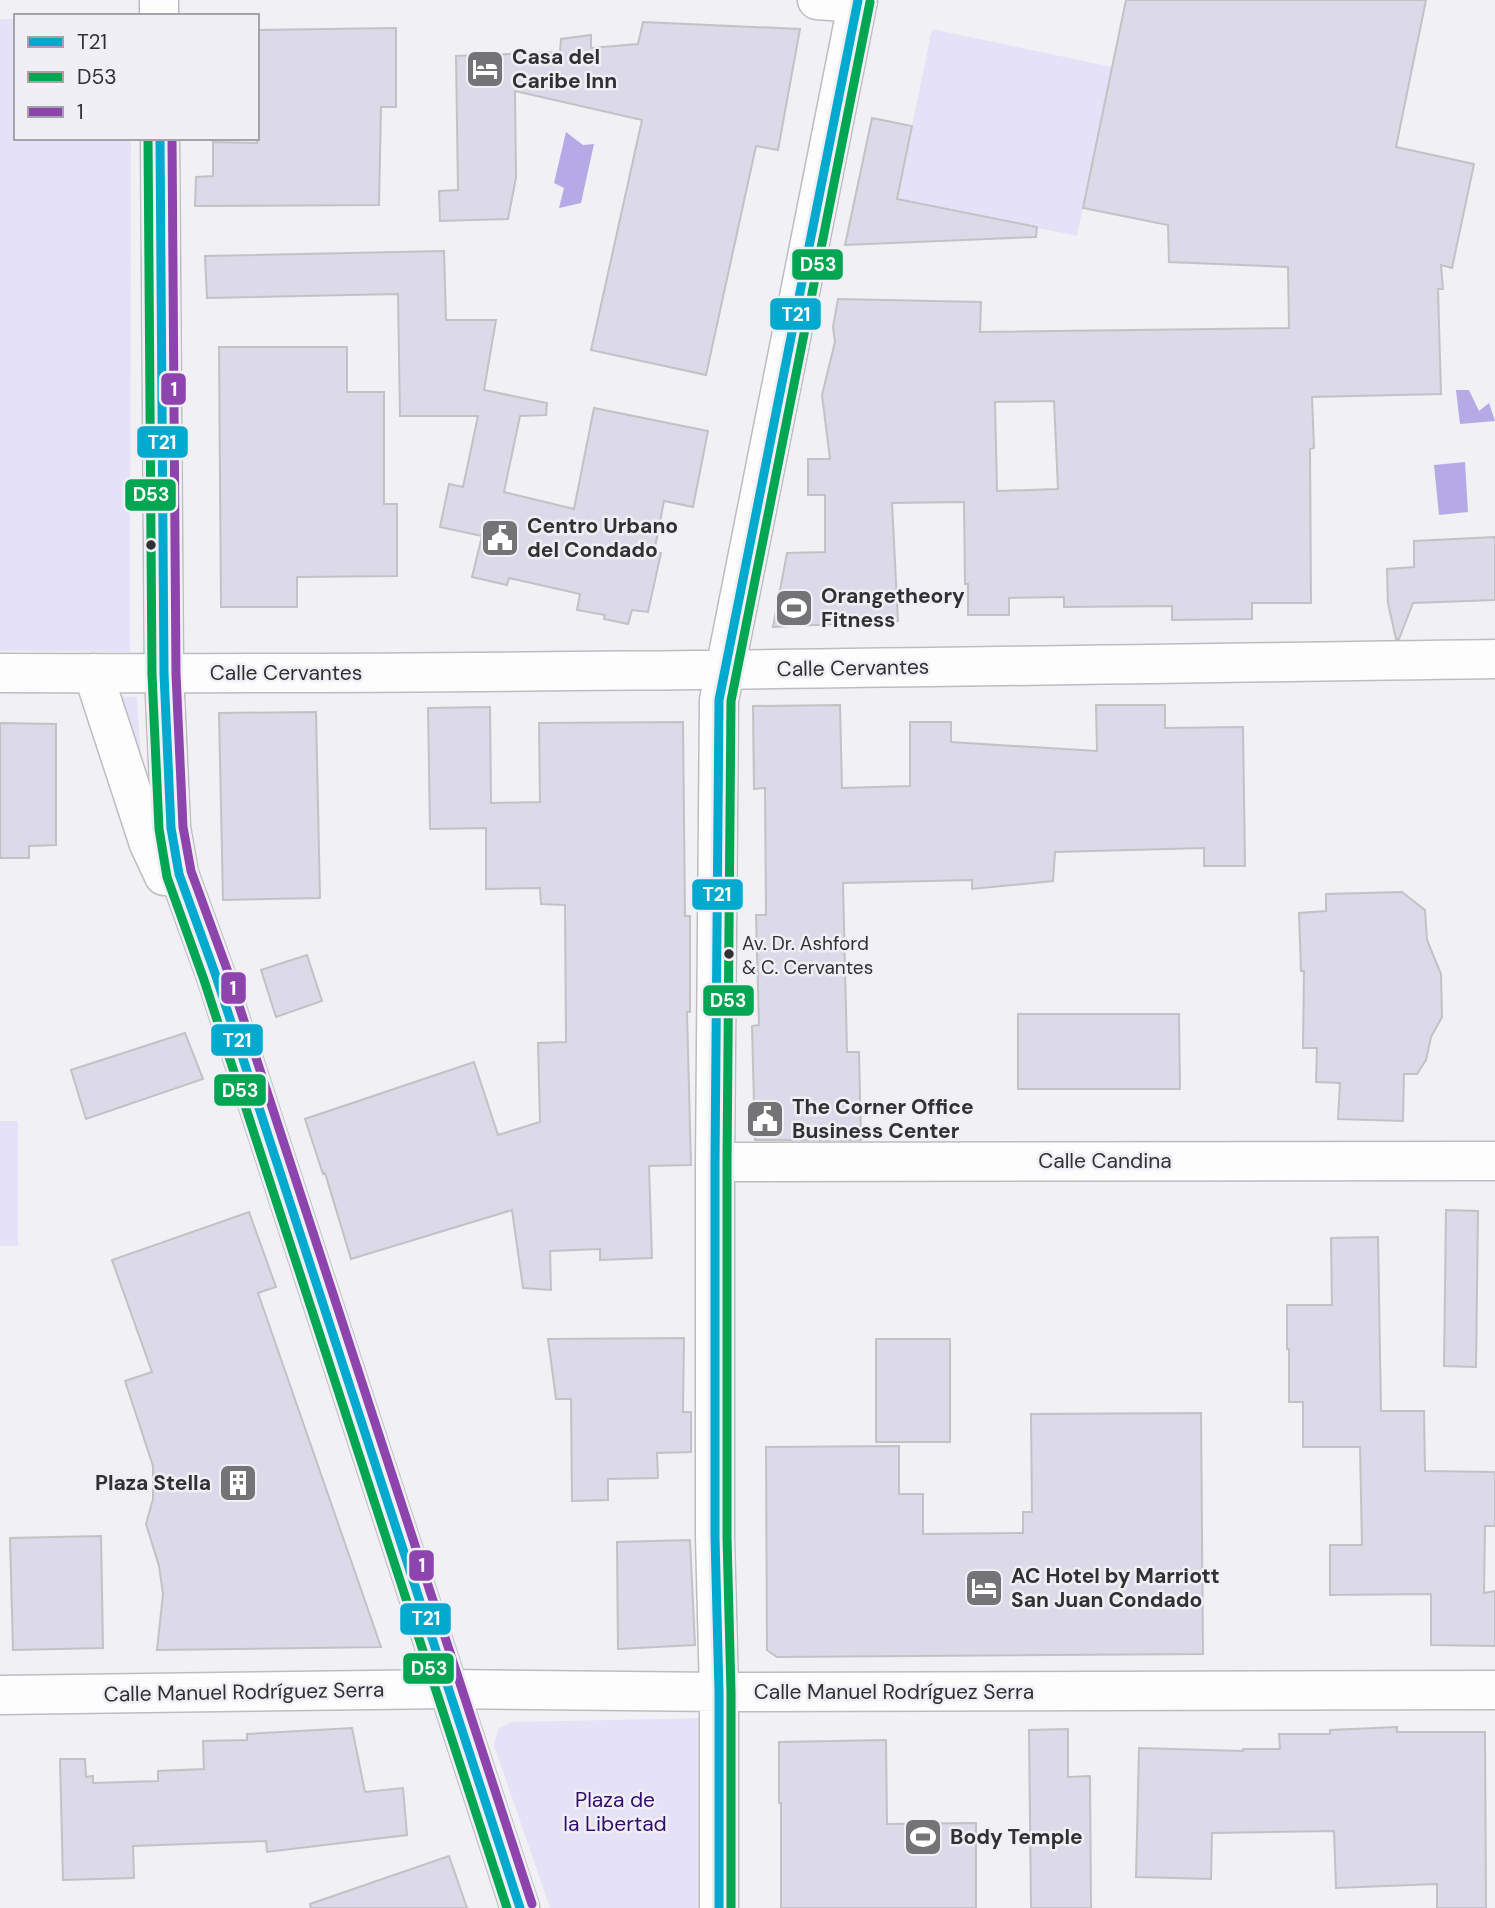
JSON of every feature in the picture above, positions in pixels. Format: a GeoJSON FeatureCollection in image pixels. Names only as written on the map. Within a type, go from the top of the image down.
{"type":"FeatureCollection","features":[{"type":"Feature","properties":{"kind":"street"},"geometry":{"type":"LineString","coordinates":[[719,1908],[715,1162],[719,700],[857,1],[817,0]]}},
{"type":"Feature","properties":{"kind":"street"},"geometry":{"type":"LineString","coordinates":[[160,140],[164,674],[171,828],[179,874],[520,1908]]}},
{"type":"Feature","properties":{"kind":"street","name":"Calle Cervantes"},"geometry":{"type":"LineString","coordinates":[[0,673],[724,670],[1495,659]]}},
{"type":"Feature","properties":{"kind":"street"},"geometry":{"type":"LineString","coordinates":[[93,673],[149,844],[177,900],[194,914]]}},
{"type":"Feature","properties":{"kind":"street","name":"Calle Candina"},"geometry":{"type":"LineString","coordinates":[[715,1162],[1495,1161]]}},
{"type":"Feature","properties":{"kind":"street","name":"Calle Manuel Rodríguez Serra"},"geometry":{"type":"LineString","coordinates":[[0,1695],[448,1689],[719,1692],[1495,1690]]}},
{"type":"Feature","properties":{"kind":"green space"},"geometry":{"type":"Polygon","coordinates":[[[0,19],[14,19],[14,140],[131,140],[130,652],[0,651],[0,19]]]}},
{"type":"Feature","properties":{"kind":"green space"},"geometry":{"type":"Polygon","coordinates":[[[932,29],[1112,67],[1077,236],[897,199],[932,29]]]}},
{"type":"Feature","properties":{"kind":"green space"},"geometry":{"type":"Polygon","coordinates":[[[110,696],[137,697],[144,807],[110,696]]]}},
{"type":"Feature","properties":{"kind":"green space"},"geometry":{"type":"Polygon","coordinates":[[[0,1121],[18,1121],[18,1246],[0,1246],[0,1121]]]}},
{"type":"Feature","properties":{"kind":"green space","name":"Plaza de la Libertad"},"geometry":{"type":"Polygon","coordinates":[[[707,1718],[707,1908],[550,1908],[494,1745],[498,1729],[511,1722],[707,1718]]]}},
{"type":"Feature","properties":{"kind":"shaded area"},"geometry":{"type":"Polygon","coordinates":[[[566,132],[583,145],[594,144],[581,203],[559,208],[564,188],[554,183],[566,132]]]}},
{"type":"Feature","properties":{"kind":"shaded area"},"geometry":{"type":"Polygon","coordinates":[[[1456,390],[1469,390],[1479,411],[1489,403],[1495,421],[1460,424],[1456,390]]]}},
{"type":"Feature","properties":{"kind":"shaded area"},"geometry":{"type":"Polygon","coordinates":[[[1465,462],[1468,512],[1439,515],[1434,465],[1465,462]]]}},
{"type":"Feature","properties":{"kind":"building"},"geometry":{"type":"Polygon","coordinates":[[[1126,0],[1426,0],[1396,147],[1474,164],[1452,268],[1441,265],[1443,289],[1438,289],[1441,394],[1312,397],[1314,448],[1310,449],[1311,603],[1252,603],[1252,619],[1172,620],[1172,606],[1064,607],[1064,597],[1009,598],[1009,615],[968,615],[964,502],[892,503],[898,621],[773,627],[787,553],[825,552],[825,495],[808,495],[808,459],[830,459],[822,395],[835,342],[833,327],[838,299],[981,302],[980,332],[1289,328],[1288,267],[1169,262],[1168,225],[1083,208],[1126,0]],[[1054,401],[995,402],[997,491],[1058,489],[1054,401]]]}},
{"type":"Feature","properties":{"kind":"building"},"geometry":{"type":"Polygon","coordinates":[[[643,22],[800,29],[778,150],[756,146],[706,375],[591,350],[642,120],[515,91],[516,178],[508,219],[440,221],[439,191],[458,190],[456,56],[560,52],[561,39],[591,35],[591,48],[638,44],[643,22]]]}},
{"type":"Feature","properties":{"kind":"building"},"geometry":{"type":"Polygon","coordinates":[[[396,28],[396,107],[381,107],[379,205],[195,206],[196,177],[213,176],[213,142],[257,143],[259,140],[259,30],[396,28]]]}},
{"type":"Feature","properties":{"kind":"building"},"geometry":{"type":"Polygon","coordinates":[[[872,118],[912,126],[897,199],[1037,227],[1036,237],[845,245],[872,118]]]}},
{"type":"Feature","properties":{"kind":"building"},"geometry":{"type":"Polygon","coordinates":[[[444,251],[446,320],[496,320],[484,390],[547,403],[546,415],[520,416],[504,492],[574,509],[594,408],[708,431],[693,507],[664,501],[654,552],[661,553],[648,612],[632,610],[628,624],[604,619],[605,615],[577,610],[580,594],[509,578],[507,585],[472,577],[482,536],[440,527],[449,484],[463,487],[478,416],[400,416],[398,294],[207,298],[205,256],[444,251]]]}},
{"type":"Feature","properties":{"kind":"building"},"geometry":{"type":"Polygon","coordinates":[[[219,347],[347,347],[347,392],[384,392],[384,504],[397,504],[397,576],[297,577],[297,607],[221,607],[219,347]]]}},
{"type":"Feature","properties":{"kind":"building"},"geometry":{"type":"Polygon","coordinates":[[[1495,537],[1495,600],[1413,603],[1399,639],[1396,639],[1388,603],[1387,569],[1414,567],[1414,541],[1495,537]]]}},
{"type":"Feature","properties":{"kind":"building"},"geometry":{"type":"Polygon","coordinates":[[[840,705],[842,788],[910,786],[910,722],[951,722],[951,742],[1097,751],[1096,705],[1165,705],[1165,728],[1243,727],[1245,866],[1204,866],[1204,848],[1055,852],[1053,881],[972,889],[972,880],[843,883],[847,1052],[859,1052],[861,1140],[755,1140],[752,1026],[759,1025],[756,915],[766,915],[765,788],[754,789],[753,706],[840,705]]]}},
{"type":"Feature","properties":{"kind":"building"},"geometry":{"type":"Polygon","coordinates":[[[490,707],[491,803],[540,802],[539,723],[683,722],[685,916],[690,916],[690,1012],[687,1012],[691,1165],[649,1166],[652,1258],[600,1260],[600,1249],[550,1251],[551,1290],[523,1288],[512,1210],[351,1259],[325,1173],[323,1174],[305,1119],[474,1062],[498,1135],[540,1122],[538,1043],[566,1042],[565,905],[541,904],[540,888],[486,889],[486,828],[430,829],[428,708],[490,707]]]}},
{"type":"Feature","properties":{"kind":"building"},"geometry":{"type":"Polygon","coordinates":[[[316,712],[320,898],[223,900],[219,713],[316,712]]]}},
{"type":"Feature","properties":{"kind":"building"},"geometry":{"type":"Polygon","coordinates":[[[0,723],[56,724],[56,845],[29,846],[29,858],[0,858],[0,723]]]}},
{"type":"Feature","properties":{"kind":"building"},"geometry":{"type":"Polygon","coordinates":[[[1402,892],[1425,910],[1427,940],[1441,974],[1442,1017],[1431,1037],[1426,1060],[1417,1074],[1404,1074],[1403,1121],[1338,1119],[1340,1083],[1316,1082],[1317,1048],[1303,1048],[1304,971],[1301,971],[1299,913],[1326,911],[1326,894],[1402,892]]]}},
{"type":"Feature","properties":{"kind":"building"},"geometry":{"type":"Polygon","coordinates":[[[307,955],[322,1001],[276,1017],[261,970],[307,955]]]}},
{"type":"Feature","properties":{"kind":"building"},"geometry":{"type":"Polygon","coordinates":[[[1018,1014],[1179,1014],[1180,1089],[1018,1089],[1018,1014]]]}},
{"type":"Feature","properties":{"kind":"building"},"geometry":{"type":"Polygon","coordinates":[[[185,1033],[203,1079],[86,1119],[71,1070],[185,1033]]]}},
{"type":"Feature","properties":{"kind":"building"},"geometry":{"type":"Polygon","coordinates":[[[1446,1210],[1478,1211],[1476,1367],[1444,1366],[1446,1210]]]}},
{"type":"Feature","properties":{"kind":"building","name":"Plaza Stella"},"geometry":{"type":"Polygon","coordinates":[[[249,1212],[276,1287],[258,1293],[381,1647],[157,1650],[163,1594],[159,1566],[146,1524],[153,1499],[153,1466],[125,1381],[152,1372],[112,1260],[249,1212]]]}},
{"type":"Feature","properties":{"kind":"building"},"geometry":{"type":"Polygon","coordinates":[[[1378,1237],[1381,1411],[1424,1411],[1425,1471],[1495,1472],[1495,1526],[1485,1526],[1484,1593],[1495,1591],[1495,1646],[1431,1645],[1431,1594],[1330,1595],[1330,1545],[1362,1545],[1360,1447],[1303,1447],[1303,1402],[1289,1402],[1287,1305],[1332,1305],[1331,1238],[1378,1237]]]}},
{"type":"Feature","properties":{"kind":"building"},"geometry":{"type":"Polygon","coordinates":[[[684,1338],[683,1412],[691,1412],[691,1452],[657,1453],[658,1478],[608,1479],[608,1500],[572,1501],[571,1399],[556,1399],[548,1339],[684,1338]]]}},
{"type":"Feature","properties":{"kind":"building"},"geometry":{"type":"Polygon","coordinates":[[[876,1339],[950,1339],[950,1442],[876,1442],[876,1339]]]}},
{"type":"Feature","properties":{"kind":"building","name":"AC Hotel by Marriott San Juan Condado"},"geometry":{"type":"Polygon","coordinates":[[[1201,1413],[1203,1654],[777,1657],[767,1650],[766,1447],[899,1446],[899,1494],[923,1494],[923,1534],[1023,1533],[1023,1512],[1032,1512],[1031,1414],[1201,1413]]]}},
{"type":"Feature","properties":{"kind":"building"},"geometry":{"type":"Polygon","coordinates":[[[101,1536],[103,1648],[13,1650],[10,1538],[101,1536]]]}},
{"type":"Feature","properties":{"kind":"building"},"geometry":{"type":"Polygon","coordinates":[[[690,1540],[695,1645],[618,1649],[617,1542],[690,1540]]]}},
{"type":"Feature","properties":{"kind":"building"},"geometry":{"type":"Polygon","coordinates":[[[1397,1727],[1397,1732],[1485,1732],[1486,1908],[1437,1908],[1437,1884],[1336,1888],[1334,1831],[1212,1833],[1211,1879],[1136,1877],[1139,1748],[1243,1751],[1280,1749],[1279,1734],[1330,1734],[1330,1730],[1397,1727]]]}},
{"type":"Feature","properties":{"kind":"building"},"geometry":{"type":"Polygon","coordinates":[[[352,1728],[365,1792],[403,1788],[407,1835],[267,1852],[266,1841],[133,1846],[134,1878],[63,1880],[60,1759],[85,1759],[86,1777],[93,1776],[93,1783],[158,1781],[158,1771],[204,1769],[203,1741],[247,1740],[247,1734],[352,1728]]]}},
{"type":"Feature","properties":{"kind":"building"},"geometry":{"type":"Polygon","coordinates":[[[1068,1729],[1068,1777],[1090,1776],[1091,1908],[1031,1908],[1029,1730],[1068,1729]]]}},
{"type":"Feature","properties":{"kind":"building"},"geometry":{"type":"Polygon","coordinates":[[[886,1740],[887,1824],[976,1823],[976,1908],[781,1908],[779,1742],[886,1740]]]}},
{"type":"Feature","properties":{"kind":"building"},"geometry":{"type":"Polygon","coordinates":[[[449,1856],[467,1908],[311,1908],[310,1904],[449,1856]]]}},
{"type":"Feature","properties":{"kind":"transit line","name":"T21"},"geometry":{"type":"LineString","coordinates":[[719,1908],[719,1692],[715,1537],[719,700],[858,0]]}},
{"type":"Feature","properties":{"kind":"transit line","name":"D53"},"geometry":{"type":"LineString","coordinates":[[731,1908],[731,1692],[727,1537],[731,701],[870,2]]}},
{"type":"Feature","properties":{"kind":"transit line","name":"D53"},"geometry":{"type":"LineString","coordinates":[[148,140],[152,674],[159,829],[167,877],[204,980],[507,1908]]}},
{"type":"Feature","properties":{"kind":"transit line","name":"T21"},"geometry":{"type":"LineString","coordinates":[[160,140],[164,674],[171,828],[179,874],[216,976],[520,1908]]}},
{"type":"Feature","properties":{"kind":"transit line","name":"1"},"geometry":{"type":"LineString","coordinates":[[172,140],[176,674],[183,827],[191,871],[228,972],[532,1904]]}},
{"type":"Feature","properties":{"kind":"place","name":"Casa del Caribe Inn"},"geometry":{"type":"Point","coordinates":[485,69]}},
{"type":"Feature","properties":{"kind":"place","name":"Centro Urbano del Condado"},"geometry":{"type":"Point","coordinates":[500,538]}},
{"type":"Feature","properties":{"kind":"place","name":"Orangetheory Fitness"},"geometry":{"type":"Point","coordinates":[794,608]}},
{"type":"Feature","properties":{"kind":"place","name":"Av. Dr. Ashford & C. Cervantes"},"geometry":{"type":"Point","coordinates":[729,954]}},
{"type":"Feature","properties":{"kind":"place","name":"The Corner Office Business Center"},"geometry":{"type":"Point","coordinates":[765,1119]}},
{"type":"Feature","properties":{"kind":"place","name":"Plaza Stella"},"geometry":{"type":"Point","coordinates":[238,1483]}},
{"type":"Feature","properties":{"kind":"place","name":"AC Hotel by Marriott San Juan Condado"},"geometry":{"type":"Point","coordinates":[984,1588]}},
{"type":"Feature","properties":{"kind":"place","name":"Body Temple"},"geometry":{"type":"Point","coordinates":[923,1837]}}]}
